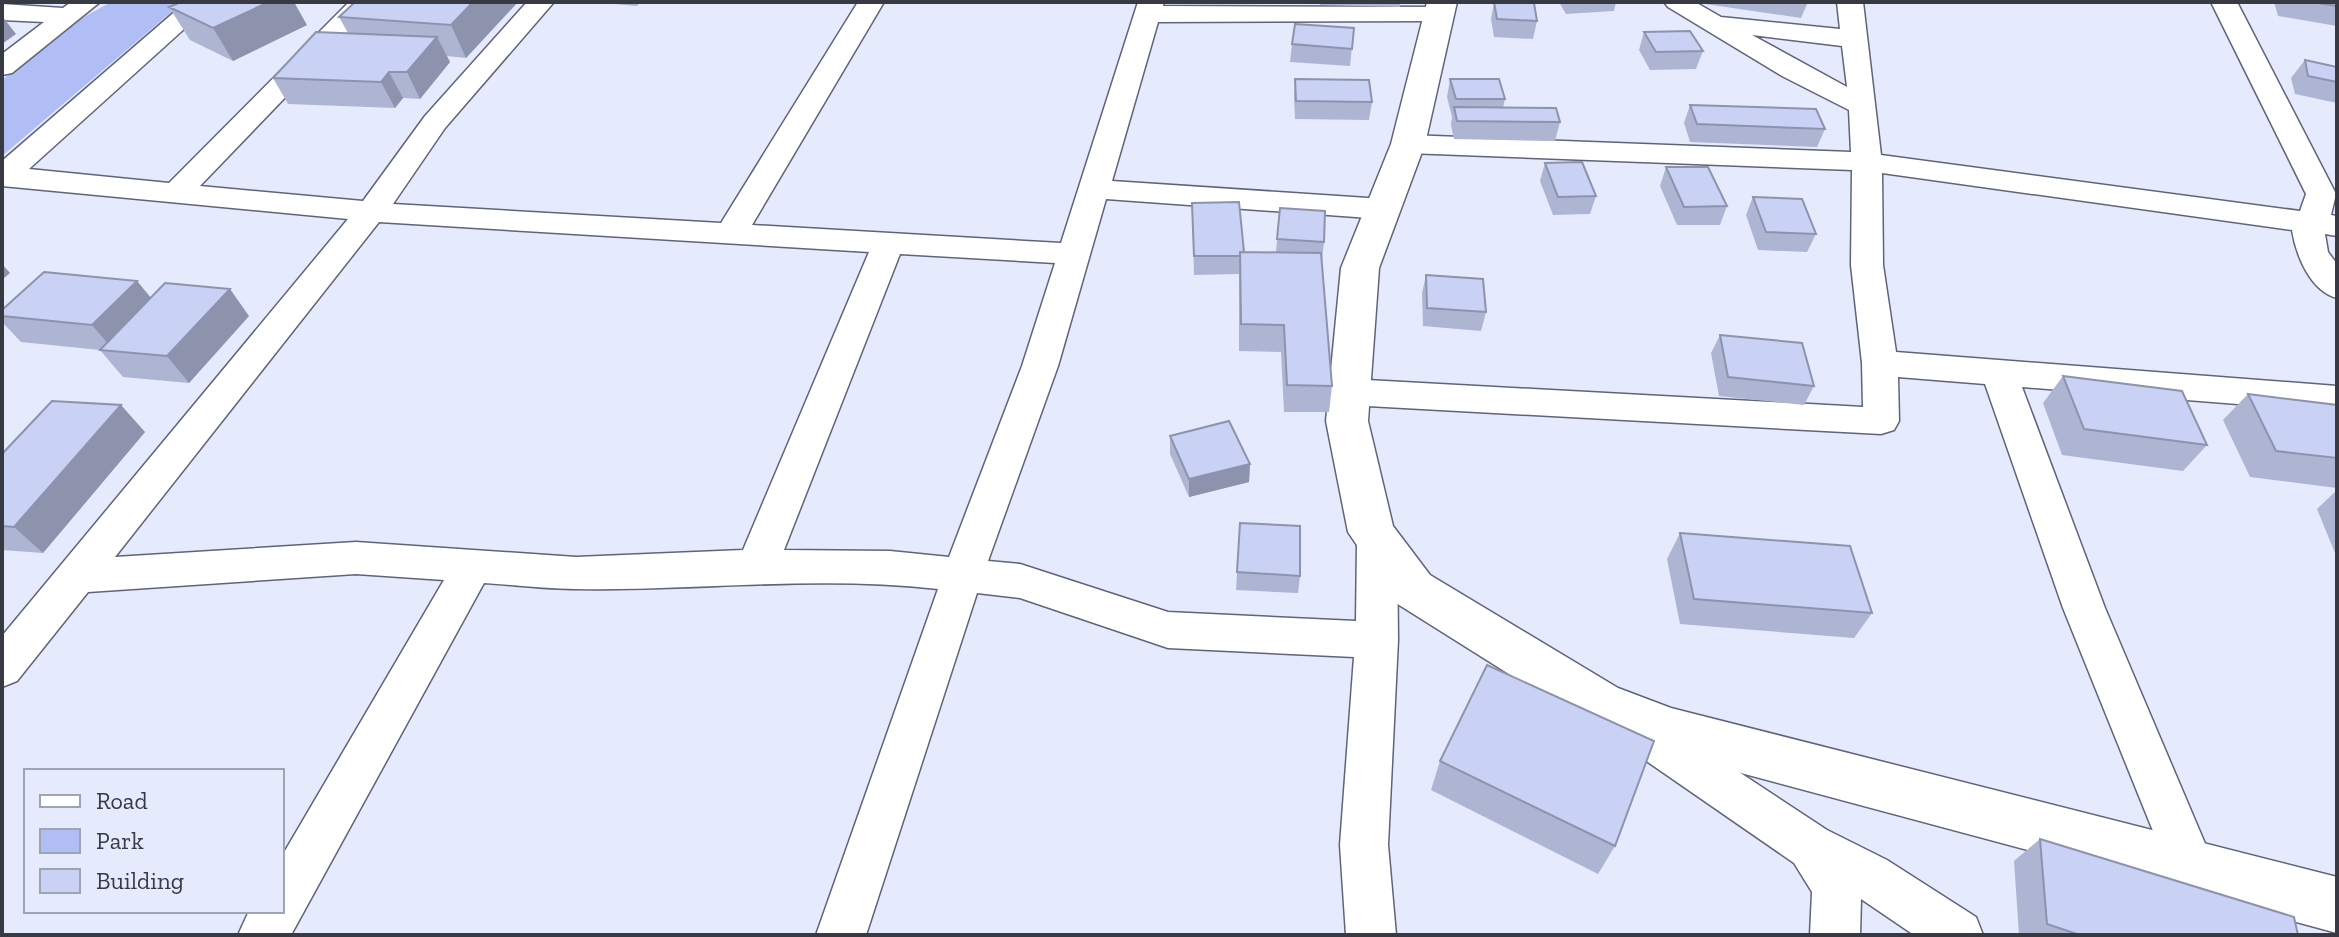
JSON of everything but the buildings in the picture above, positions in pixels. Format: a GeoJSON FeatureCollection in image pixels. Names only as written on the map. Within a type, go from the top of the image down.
{"type":"FeatureCollection","features":[{"type":"Feature","properties":{"kind":"street"},"geometry":{"type":"LineString","coordinates":[[2,176],[201,2]]}},
{"type":"Feature","properties":{"kind":"street"},"geometry":{"type":"LineString","coordinates":[[176,193],[364,2]]}},
{"type":"Feature","properties":{"kind":"street"},"geometry":{"type":"LineString","coordinates":[[2,668],[371,212],[435,122],[541,2]]}},
{"type":"Feature","properties":{"kind":"street"},"geometry":{"type":"LineString","coordinates":[[731,233],[871,2]]}},
{"type":"Feature","properties":{"kind":"street"},"geometry":{"type":"LineString","coordinates":[[1677,2],[1792,70],[1863,106]]}},
{"type":"Feature","properties":{"kind":"street"},"geometry":{"type":"LineString","coordinates":[[1349,392],[1881,421],[1880,363],[1867,265],[1867,162],[1863,106],[1850,2]]}},
{"type":"Feature","properties":{"kind":"street"},"geometry":{"type":"LineString","coordinates":[[2224,2],[2321,194],[2317,212],[2307,222]]}},
{"type":"Feature","properties":{"kind":"street"},"geometry":{"type":"LineString","coordinates":[[841,935],[963,574],[1040,366],[1148,8],[1440,8],[1408,144],[1360,268],[1347,421],[1371,532],[1413,589],[1600,704],[1811,847],[1870,877],[1958,935]]}},
{"type":"Feature","properties":{"kind":"street"},"geometry":{"type":"LineString","coordinates":[[2,12],[77,9]]}},
{"type":"Feature","properties":{"kind":"street"},"geometry":{"type":"LineString","coordinates":[[2,67],[77,9]]}},
{"type":"Feature","properties":{"kind":"street"},"geometry":{"type":"LineString","coordinates":[[1710,22],[1854,39]]}},
{"type":"Feature","properties":{"kind":"street"},"geometry":{"type":"LineString","coordinates":[[1408,144],[1867,162],[2337,226]]}},
{"type":"Feature","properties":{"kind":"street"},"geometry":{"type":"LineString","coordinates":[[2,176],[371,212],[1073,254]]}},
{"type":"Feature","properties":{"kind":"street"},"geometry":{"type":"LineString","coordinates":[[1093,189],[1383,209]]}},
{"type":"Feature","properties":{"kind":"street"},"geometry":{"type":"LineString","coordinates":[[2307,222],[2312,254],[2337,287]]}},
{"type":"Feature","properties":{"kind":"street"},"geometry":{"type":"LineString","coordinates":[[757,566],[889,242]]}},
{"type":"Feature","properties":{"kind":"street"},"geometry":{"type":"LineString","coordinates":[[1880,363],[2337,399]]}},
{"type":"Feature","properties":{"kind":"street"},"geometry":{"type":"LineString","coordinates":[[1999,372],[2084,608],[2191,867]]}},
{"type":"Feature","properties":{"kind":"street"},"geometry":{"type":"LineString","coordinates":[[1371,935],[1364,845],[1377,640],[1377,541]]}},
{"type":"Feature","properties":{"kind":"street"},"geometry":{"type":"LineString","coordinates":[[77,576],[356,558],[576,573],[757,566],[890,567],[1020,581],[1168,630],[1377,640]]}},
{"type":"Feature","properties":{"kind":"street"},"geometry":{"type":"LineString","coordinates":[[284,899],[473,566]]}},
{"type":"Feature","properties":{"kind":"street"},"geometry":{"type":"LineString","coordinates":[[1600,704],[1670,731],[2337,905]]}},
{"type":"Feature","properties":{"kind":"street"},"geometry":{"type":"LineString","coordinates":[[1811,847],[1837,887],[1835,935]]}},
{"type":"Feature","properties":{"kind":"street"},"geometry":{"type":"LineString","coordinates":[[263,935],[276,913]]}},
{"type":"Feature","properties":{"kind":"green space"},"geometry":{"type":"Polygon","coordinates":[[[111,2],[183,2],[2,156],[2,80],[75,22],[111,2]]]}}]}
